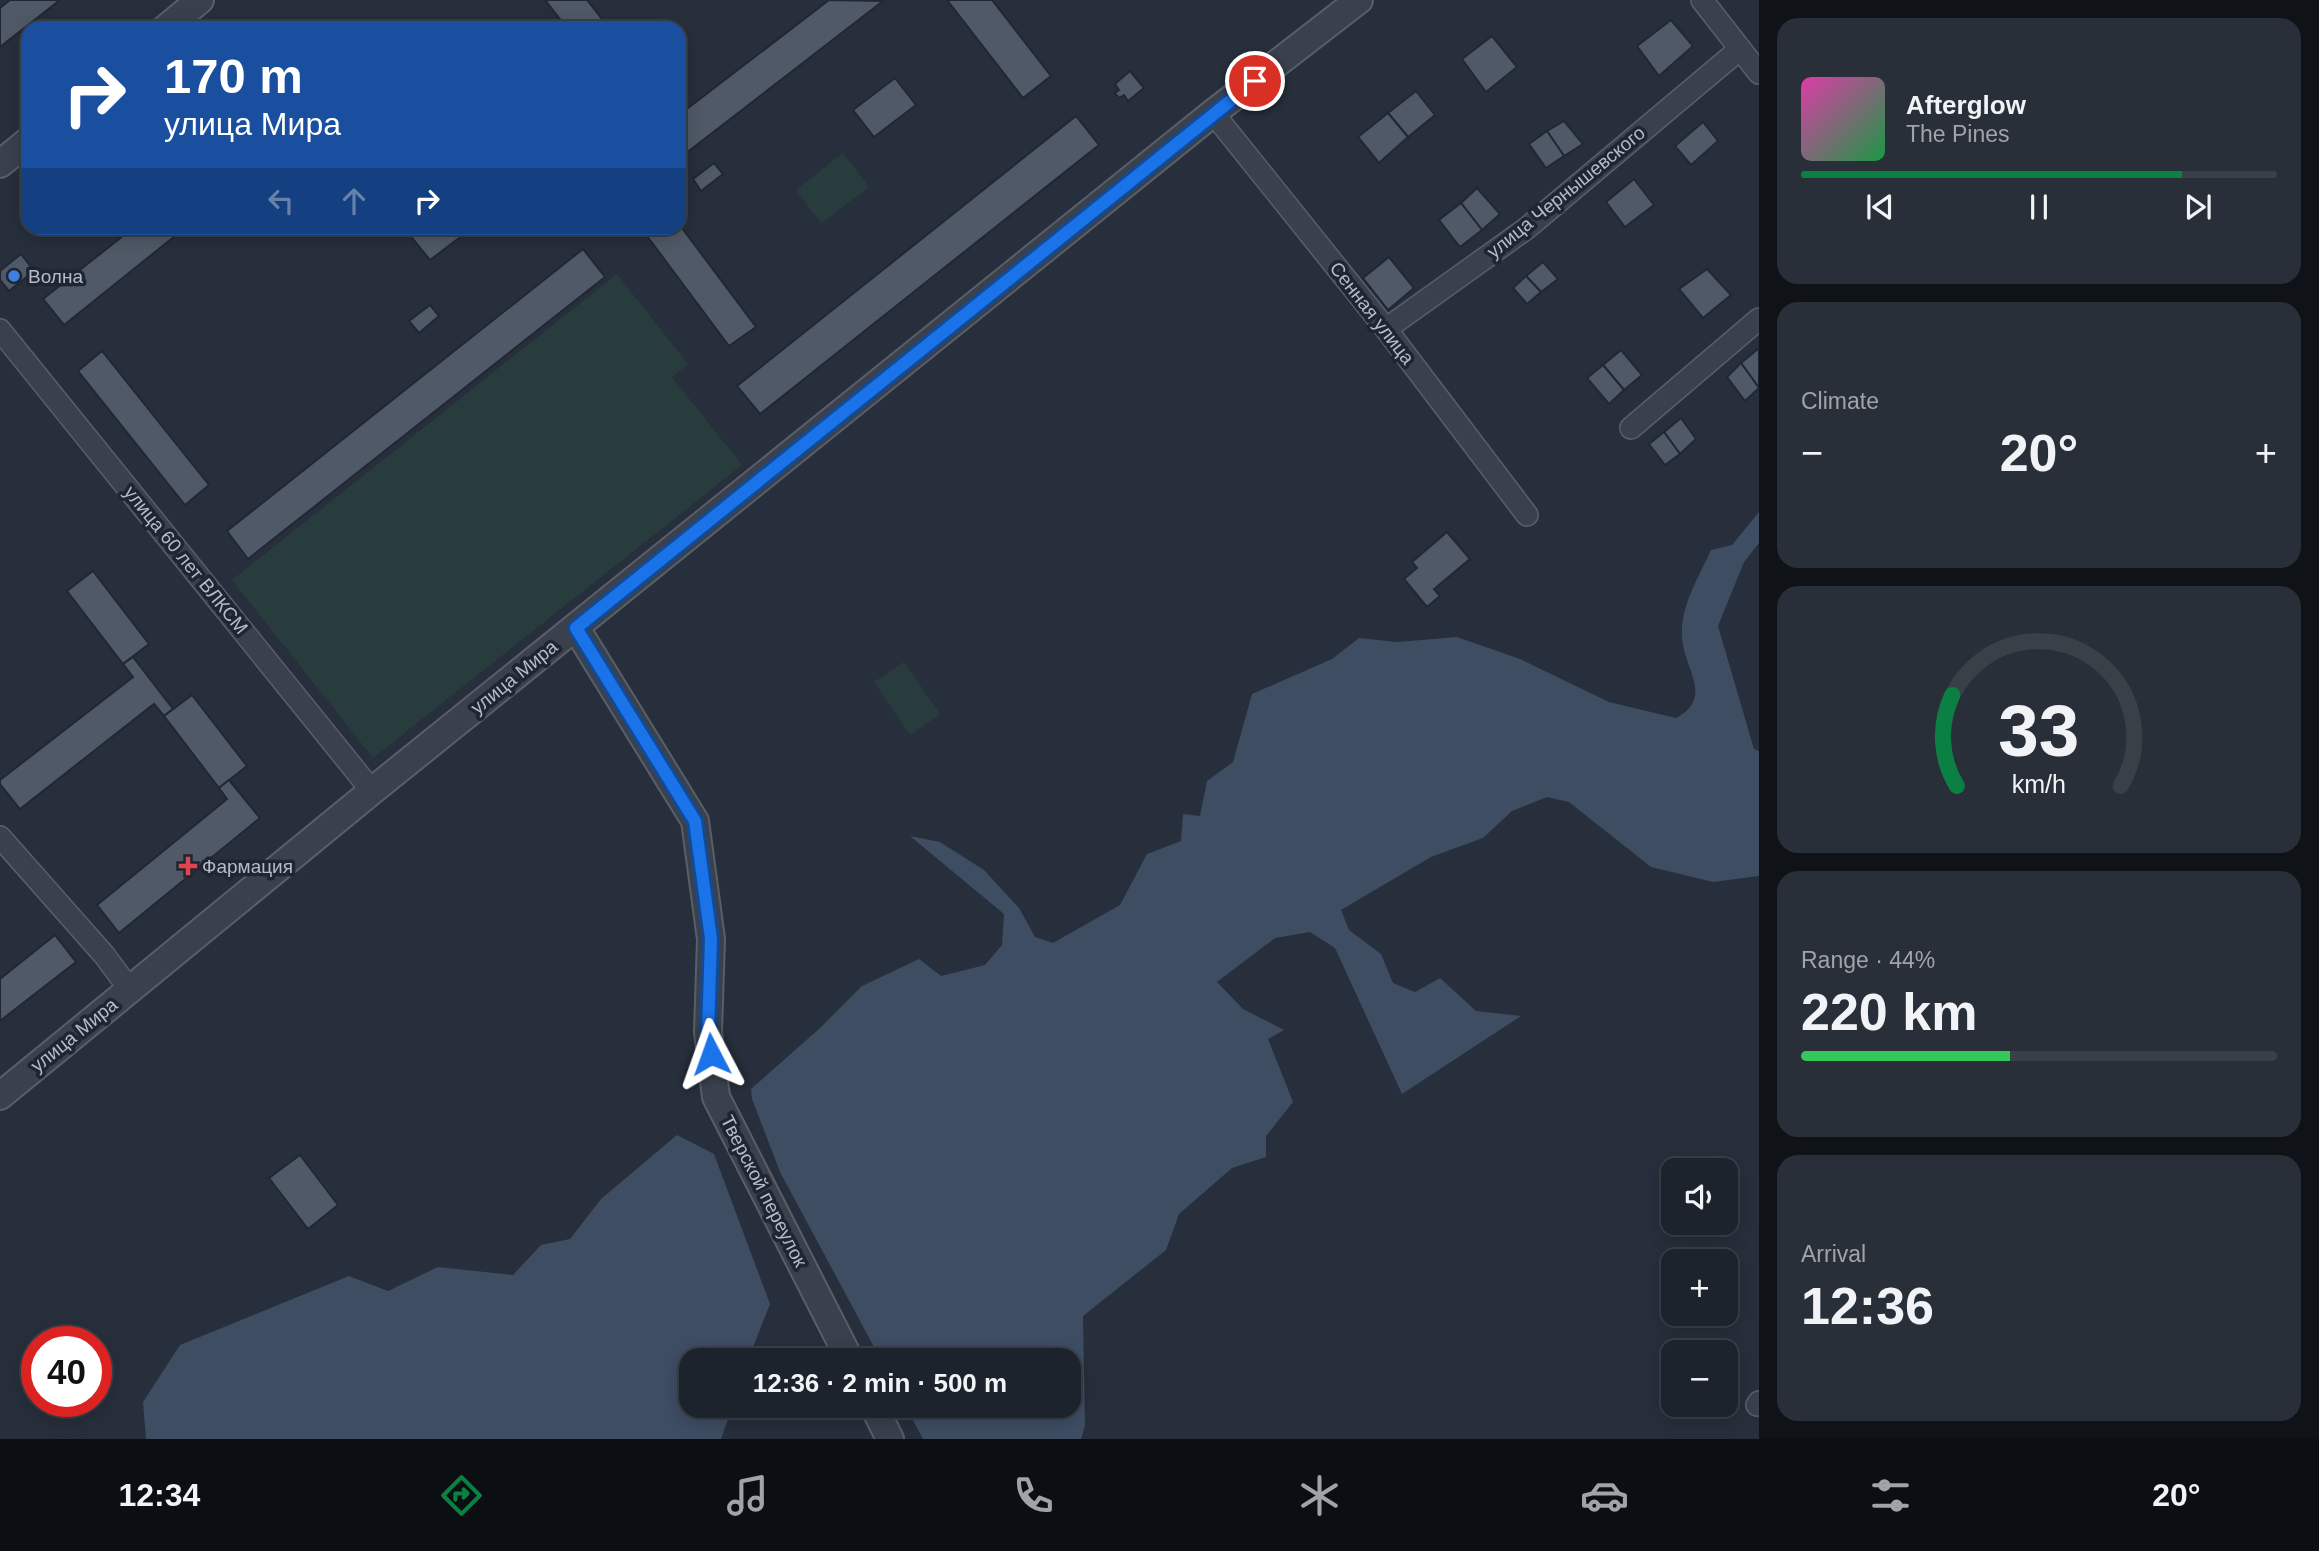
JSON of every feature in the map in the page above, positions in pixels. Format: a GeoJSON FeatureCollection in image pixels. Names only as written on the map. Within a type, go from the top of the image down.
{"type":"FeatureCollection","features":[{"type":"Feature","properties":{"kind":"street"},"geometry":{"type":"LineString","coordinates":[[174,21],[200,0]]}},
{"type":"Feature","properties":{"kind":"street","name":"улица Мира"},"geometry":{"type":"LineString","coordinates":[[0,1096],[372,791],[1213,113],[1359,0]]}},
{"type":"Feature","properties":{"kind":"street"},"geometry":{"type":"LineString","coordinates":[[1702,0],[1759,73]]}},
{"type":"Feature","properties":{"kind":"street","name":"улица Чернышевского"},"geometry":{"type":"LineString","coordinates":[[1386,329],[1527,228],[1740,48]]}},
{"type":"Feature","properties":{"kind":"street","name":"Сенная улица"},"geometry":{"type":"LineString","coordinates":[[1213,113],[1386,329],[1527,515]]}},
{"type":"Feature","properties":{"kind":"street"},"geometry":{"type":"LineString","coordinates":[[0,163],[21,146]]}},
{"type":"Feature","properties":{"kind":"street"},"geometry":{"type":"LineString","coordinates":[[1631,428],[1759,319]]}},
{"type":"Feature","properties":{"kind":"street","name":"улица 60 лет ВЛКСМ"},"geometry":{"type":"LineString","coordinates":[[0,330],[372,791]]}},
{"type":"Feature","properties":{"kind":"street","name":"Тверской переулок"},"geometry":{"type":"LineString","coordinates":[[576,628],[695,821],[711,939],[708,1032],[716,1097],[844,1348]]}},
{"type":"Feature","properties":{"kind":"street"},"geometry":{"type":"LineString","coordinates":[[0,837],[104,956],[130,990]]}},
{"type":"Feature","properties":{"kind":"street"},"geometry":{"type":"LineString","coordinates":[[880,1418],[890,1439]]}},
{"type":"Feature","properties":{"kind":"shaded area"},"geometry":{"type":"Polygon","coordinates":[[[843,153],[869,187],[821,223],[796,190],[843,153]]]}},
{"type":"Feature","properties":{"kind":"shaded area"},"geometry":{"type":"Polygon","coordinates":[[[617,274],[688,364],[672,377],[742,465],[373,758],[232,580],[617,274]]]}},
{"type":"Feature","properties":{"kind":"shaded area"},"geometry":{"type":"Polygon","coordinates":[[[904,662],[940,714],[910,735],[874,682],[904,662]]]}},
{"type":"Feature","properties":{"kind":"water"},"geometry":{"type":"Polygon","coordinates":[[[1759,512],[1759,543],[1744,562],[1718,626],[1754,749],[1759,751],[1759,876],[1713,882],[1651,867],[1569,802],[1547,797],[1512,811],[1483,838],[1431,857],[1341,910],[1349,930],[1381,954],[1393,983],[1415,992],[1440,978],[1476,1011],[1521,1016],[1402,1094],[1335,948],[1310,932],[1275,938],[1217,982],[1243,1009],[1284,1030],[1268,1039],[1293,1102],[1266,1136],[1266,1157],[1232,1168],[1179,1214],[1166,1250],[1083,1316],[1085,1426],[1081,1439],[923,1439],[912,1418],[1081,1418],[1081,1348],[875,1348],[780,1172],[752,1099],[751,1089],[820,1028],[862,986],[919,959],[941,976],[985,965],[1002,945],[1004,914],[910,836],[940,842],[984,870],[1019,908],[1035,937],[1053,943],[1120,905],[1147,854],[1181,841],[1183,814],[1200,816],[1207,781],[1233,762],[1252,694],[1332,659],[1359,638],[1397,642],[1457,637],[1520,659],[1609,702],[1676,718],[1694,701],[1694,681],[1682,637],[1684,614],[1691,592],[1711,550],[1732,545],[1759,512]]]}},
{"type":"Feature","properties":{"kind":"water"},"geometry":{"type":"Polygon","coordinates":[[[677,1135],[714,1154],[770,1304],[753,1348],[679,1348],[679,1418],[728,1418],[721,1439],[146,1439],[143,1402],[180,1345],[349,1276],[388,1291],[438,1267],[513,1275],[541,1245],[570,1239],[601,1199],[677,1135]]]}},
{"type":"Feature","properties":{"kind":"building"},"geometry":{"type":"Polygon","coordinates":[[[10,0],[60,0],[33,21],[21,21],[21,31],[0,47],[0,8],[10,0]]]}},
{"type":"Feature","properties":{"kind":"building"},"geometry":{"type":"Polygon","coordinates":[[[545,0],[587,0],[604,21],[562,21],[545,0]]]}},
{"type":"Feature","properties":{"kind":"building"},"geometry":{"type":"Polygon","coordinates":[[[829,0],[883,1],[686,153],[686,110],[829,0]]]}},
{"type":"Feature","properties":{"kind":"building"},"geometry":{"type":"Polygon","coordinates":[[[947,0],[992,0],[1051,76],[1023,98],[947,0]]]}},
{"type":"Feature","properties":{"kind":"building"},"geometry":{"type":"Polygon","coordinates":[[[1671,20],[1693,46],[1659,76],[1637,46],[1671,20]]]}},
{"type":"Feature","properties":{"kind":"building"},"geometry":{"type":"Polygon","coordinates":[[[1492,36],[1517,67],[1486,92],[1462,59],[1492,36]]]}},
{"type":"Feature","properties":{"kind":"building"},"geometry":{"type":"Polygon","coordinates":[[[1130,71],[1144,88],[1128,101],[1124,95],[1119,98],[1115,93],[1119,90],[1115,84],[1130,71]]]}},
{"type":"Feature","properties":{"kind":"building"},"geometry":{"type":"Polygon","coordinates":[[[895,78],[916,105],[874,137],[853,110],[895,78]]]}},
{"type":"Feature","properties":{"kind":"building"},"geometry":{"type":"Polygon","coordinates":[[[1416,91],[1435,115],[1408,137],[1388,113],[1416,91]]]}},
{"type":"Feature","properties":{"kind":"building"},"geometry":{"type":"Polygon","coordinates":[[[1388,113],[1408,137],[1379,163],[1358,137],[1388,113]]]}},
{"type":"Feature","properties":{"kind":"building"},"geometry":{"type":"Polygon","coordinates":[[[1076,116],[1099,145],[760,414],[737,386],[1076,116]]]}},
{"type":"Feature","properties":{"kind":"building"},"geometry":{"type":"Polygon","coordinates":[[[1564,121],[1583,144],[1564,156],[1547,131],[1564,121]]]}},
{"type":"Feature","properties":{"kind":"building"},"geometry":{"type":"Polygon","coordinates":[[[1703,122],[1718,141],[1691,165],[1675,146],[1703,122]]]}},
{"type":"Feature","properties":{"kind":"building"},"geometry":{"type":"Polygon","coordinates":[[[1547,131],[1564,156],[1546,168],[1529,144],[1547,131]]]}},
{"type":"Feature","properties":{"kind":"building"},"geometry":{"type":"Polygon","coordinates":[[[714,163],[723,174],[701,191],[693,179],[714,163]]]}},
{"type":"Feature","properties":{"kind":"building"},"geometry":{"type":"Polygon","coordinates":[[[1634,179],[1654,205],[1625,227],[1606,202],[1634,179]]]}},
{"type":"Feature","properties":{"kind":"building"},"geometry":{"type":"Polygon","coordinates":[[[1477,188],[1500,214],[1482,230],[1461,203],[1477,188]]]}},
{"type":"Feature","properties":{"kind":"building"},"geometry":{"type":"Polygon","coordinates":[[[1461,203],[1482,230],[1460,247],[1439,220],[1461,203]]]}},
{"type":"Feature","properties":{"kind":"building"},"geometry":{"type":"Polygon","coordinates":[[[686,233],[756,327],[729,346],[646,235],[686,233]]]}},
{"type":"Feature","properties":{"kind":"building"},"geometry":{"type":"Polygon","coordinates":[[[124,235],[176,235],[64,325],[43,299],[124,235]]]}},
{"type":"Feature","properties":{"kind":"building"},"geometry":{"type":"Polygon","coordinates":[[[410,235],[463,235],[430,260],[410,235]]]}},
{"type":"Feature","properties":{"kind":"building"},"geometry":{"type":"Polygon","coordinates":[[[583,249],[605,277],[248,559],[227,531],[583,249]]]}},
{"type":"Feature","properties":{"kind":"building"},"geometry":{"type":"Polygon","coordinates":[[[21,254],[34,271],[9,291],[0,280],[0,271],[21,254]]]}},
{"type":"Feature","properties":{"kind":"building"},"geometry":{"type":"Polygon","coordinates":[[[1389,257],[1414,288],[1388,310],[1363,278],[1389,257]]]}},
{"type":"Feature","properties":{"kind":"building"},"geometry":{"type":"Polygon","coordinates":[[[1543,262],[1558,279],[1541,292],[1526,276],[1543,262]]]}},
{"type":"Feature","properties":{"kind":"building"},"geometry":{"type":"Polygon","coordinates":[[[1707,269],[1731,295],[1703,318],[1679,289],[1707,269]]]}},
{"type":"Feature","properties":{"kind":"building"},"geometry":{"type":"Polygon","coordinates":[[[1526,276],[1541,292],[1527,304],[1513,288],[1526,276]]]}},
{"type":"Feature","properties":{"kind":"building"},"geometry":{"type":"Polygon","coordinates":[[[430,305],[439,316],[419,333],[409,321],[430,305]]]}},
{"type":"Feature","properties":{"kind":"building"},"geometry":{"type":"Polygon","coordinates":[[[1621,350],[1642,375],[1624,390],[1603,365],[1621,350]]]}},
{"type":"Feature","properties":{"kind":"building"},"geometry":{"type":"Polygon","coordinates":[[[1759,350],[1759,388],[1741,363],[1759,350]]]}},
{"type":"Feature","properties":{"kind":"building"},"geometry":{"type":"Polygon","coordinates":[[[102,351],[209,485],[185,505],[78,371],[102,351]]]}},
{"type":"Feature","properties":{"kind":"building"},"geometry":{"type":"Polygon","coordinates":[[[1741,363],[1759,388],[1745,401],[1727,377],[1741,363]]]}},
{"type":"Feature","properties":{"kind":"building"},"geometry":{"type":"Polygon","coordinates":[[[1603,365],[1624,390],[1609,404],[1587,378],[1603,365]]]}},
{"type":"Feature","properties":{"kind":"building"},"geometry":{"type":"Polygon","coordinates":[[[1681,418],[1696,439],[1680,454],[1664,432],[1681,418]]]}},
{"type":"Feature","properties":{"kind":"building"},"geometry":{"type":"Polygon","coordinates":[[[1664,432],[1680,454],[1665,465],[1649,444],[1664,432]]]}},
{"type":"Feature","properties":{"kind":"building"},"geometry":{"type":"Polygon","coordinates":[[[1447,532],[1470,559],[1434,589],[1440,596],[1427,607],[1404,579],[1417,568],[1412,562],[1447,532]]]}},
{"type":"Feature","properties":{"kind":"building"},"geometry":{"type":"Polygon","coordinates":[[[93,571],[149,644],[123,664],[67,591],[93,571]]]}},
{"type":"Feature","properties":{"kind":"building"},"geometry":{"type":"Polygon","coordinates":[[[133,657],[173,709],[164,716],[154,704],[20,809],[0,784],[0,780],[133,677],[123,664],[133,657]]]}},
{"type":"Feature","properties":{"kind":"building"},"geometry":{"type":"Polygon","coordinates":[[[192,695],[247,766],[219,788],[164,716],[192,695]]]}},
{"type":"Feature","properties":{"kind":"building"},"geometry":{"type":"Polygon","coordinates":[[[229,780],[260,818],[119,933],[97,905],[227,799],[219,788],[229,780]]]}},
{"type":"Feature","properties":{"kind":"building"},"geometry":{"type":"Polygon","coordinates":[[[55,935],[76,962],[0,1021],[0,979],[55,935]]]}},
{"type":"Feature","properties":{"kind":"building"},"geometry":{"type":"Polygon","coordinates":[[[300,1155],[338,1205],[308,1229],[269,1178],[300,1155]]]}},
{"type":"Feature","properties":{"kind":"place","name":"Волна"},"geometry":{"type":"Point","coordinates":[14,276]}},
{"type":"Feature","properties":{"kind":"place","name":"Фармация"},"geometry":{"type":"Point","coordinates":[188,866]}},
{"type":"Feature","properties":{"kind":"route"},"geometry":{"type":"LineString","coordinates":[[711,1054],[708,1032],[711,939],[695,821],[576,628],[1255,81]]}}]}
